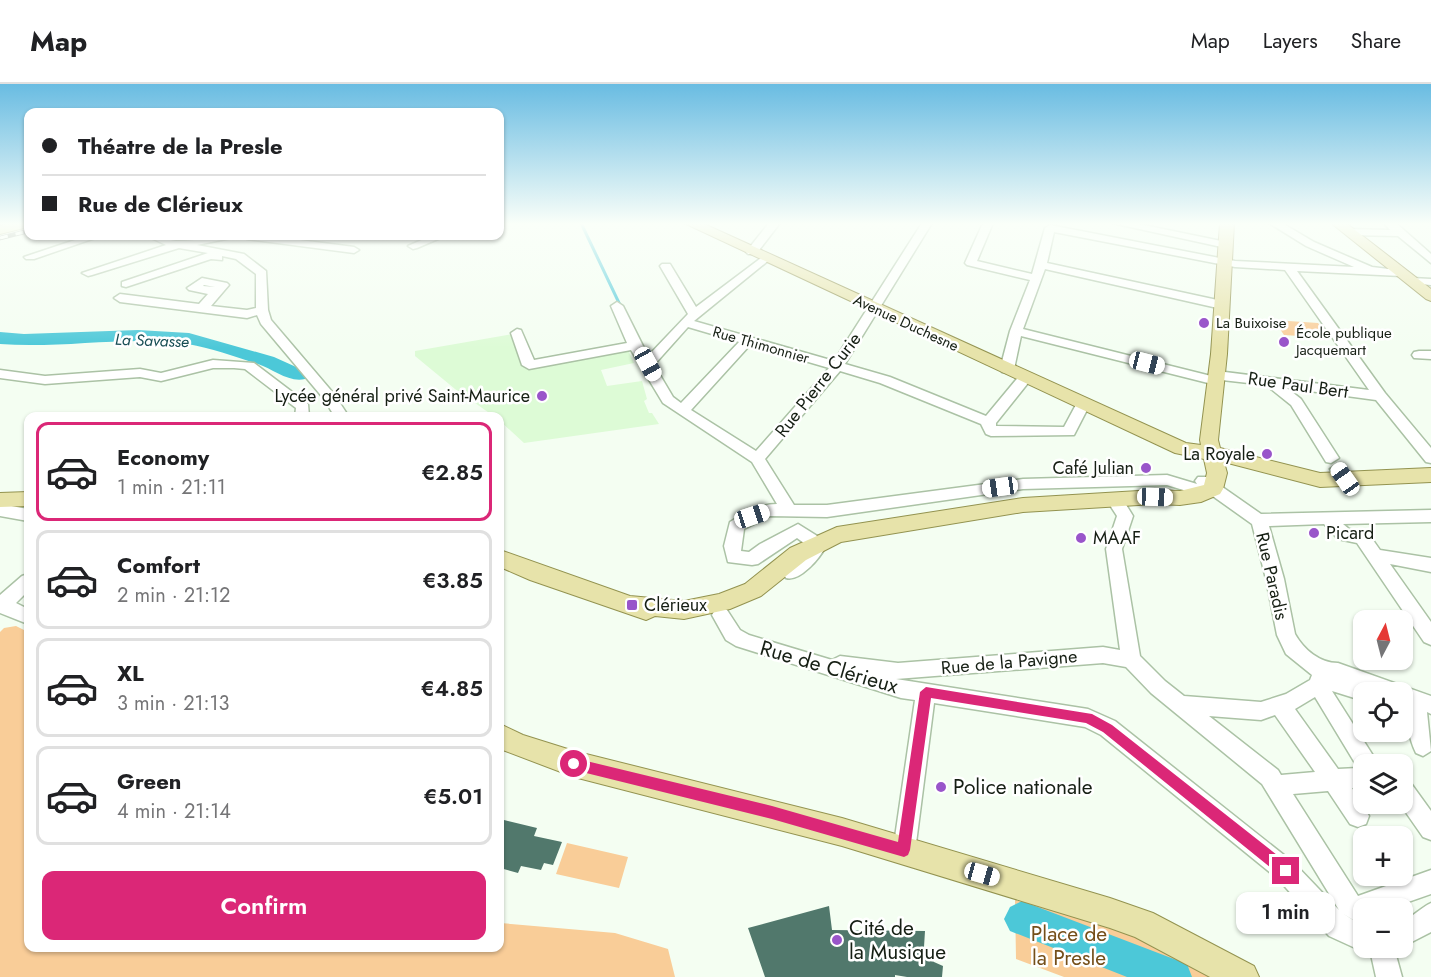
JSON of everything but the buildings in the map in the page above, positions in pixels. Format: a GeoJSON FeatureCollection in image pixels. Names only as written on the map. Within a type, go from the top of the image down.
{"type":"FeatureCollection","features":[{"type":"Feature","properties":{"kind":"main road","name":"Avenue Duchesne"},"geometry":{"type":"LineString","coordinates":[[780,265],[1182,449],[1236,457],[1320,480],[1338,469],[1431,475]]}},
{"type":"Feature","properties":{"kind":"main road"},"geometry":{"type":"LineString","coordinates":[[504,560],[538,574],[676,621],[685,622],[721,609],[753,590],[798,554],[816,543],[837,535],[1023,505],[1202,495],[1213,452],[1209,440],[1224,265]]}},
{"type":"Feature","properties":{"kind":"main road"},"geometry":{"type":"LineString","coordinates":[[1391,265],[1431,296]]}},
{"type":"Feature","properties":{"kind":"main road"},"geometry":{"type":"LineString","coordinates":[[1213,452],[1236,466],[1326,492],[1431,487]]}},
{"type":"Feature","properties":{"kind":"main road"},"geometry":{"type":"LineString","coordinates":[[0,500],[24,499]]}},
{"type":"Feature","properties":{"kind":"main road"},"geometry":{"type":"LineString","coordinates":[[721,609],[746,607],[764,597],[809,558],[825,549],[878,530]]}},
{"type":"Feature","properties":{"kind":"main road"},"geometry":{"type":"LineString","coordinates":[[504,570],[538,574]]}},
{"type":"Feature","properties":{"kind":"main road"},"geometry":{"type":"LineString","coordinates":[[504,738],[543,755],[788,817],[904,850],[1142,924],[1243,977]]}},
{"type":"Feature","properties":{"kind":"street"},"geometry":{"type":"LineString","coordinates":[[88,273],[115,265]]}},
{"type":"Feature","properties":{"kind":"street"},"geometry":{"type":"LineString","coordinates":[[126,284],[184,265]]}},
{"type":"Feature","properties":{"kind":"street"},"geometry":{"type":"LineString","coordinates":[[251,265],[262,273],[262,310],[265,321],[339,412]]}},
{"type":"Feature","properties":{"kind":"street"},"geometry":{"type":"LineString","coordinates":[[648,364],[690,318],[748,265]]}},
{"type":"Feature","properties":{"kind":"street","name":"Rue Pierre Curie"},"geometry":{"type":"LineString","coordinates":[[757,458],[767,450],[837,367],[902,265]]}},
{"type":"Feature","properties":{"kind":"street"},"geometry":{"type":"LineString","coordinates":[[978,265],[1037,278]]}},
{"type":"Feature","properties":{"kind":"street"},"geometry":{"type":"LineString","coordinates":[[1007,369],[1017,331],[1040,265],[1222,305]]}},
{"type":"Feature","properties":{"kind":"street"},"geometry":{"type":"LineString","coordinates":[[1251,265],[1378,272],[1431,282]]}},
{"type":"Feature","properties":{"kind":"street"},"geometry":{"type":"LineString","coordinates":[[1360,265],[1378,272]]}},
{"type":"Feature","properties":{"kind":"street"},"geometry":{"type":"LineString","coordinates":[[666,266],[690,318]]}},
{"type":"Feature","properties":{"kind":"street"},"geometry":{"type":"LineString","coordinates":[[1288,267],[1380,396],[1431,458]]}},
{"type":"Feature","properties":{"kind":"street"},"geometry":{"type":"LineString","coordinates":[[202,308],[215,292]]}},
{"type":"Feature","properties":{"kind":"street"},"geometry":{"type":"LineString","coordinates":[[120,298],[248,314],[262,310]]}},
{"type":"Feature","properties":{"kind":"street"},"geometry":{"type":"LineString","coordinates":[[617,306],[635,345],[668,400],[757,458],[789,510]]}},
{"type":"Feature","properties":{"kind":"street","name":"Rue Thimonnier"},"geometry":{"type":"LineString","coordinates":[[690,318],[747,340],[905,386],[989,422],[991,431],[1063,434],[1069,432],[1083,405]]}},
{"type":"Feature","properties":{"kind":"street","name":"Rue Paul Bert"},"geometry":{"type":"LineString","coordinates":[[1017,331],[1216,378],[1268,381],[1380,396]]}},
{"type":"Feature","properties":{"kind":"street"},"geometry":{"type":"LineString","coordinates":[[517,333],[529,365],[635,345]]}},
{"type":"Feature","properties":{"kind":"street"},"geometry":{"type":"LineString","coordinates":[[682,411],[747,340]]}},
{"type":"Feature","properties":{"kind":"street"},"geometry":{"type":"LineString","coordinates":[[0,374],[45,380],[140,374],[161,377],[213,364],[234,364],[249,366],[302,412],[329,398]]}},
{"type":"Feature","properties":{"kind":"street"},"geometry":{"type":"LineString","coordinates":[[989,422],[1025,378]]}},
{"type":"Feature","properties":{"kind":"street"},"geometry":{"type":"LineString","coordinates":[[1268,381],[1296,402],[1338,469]]}},
{"type":"Feature","properties":{"kind":"street","name":"Rue Paradis"},"geometry":{"type":"LineString","coordinates":[[816,543],[798,530],[766,548],[752,559],[734,557],[732,546],[736,526],[752,516],[769,510],[827,511],[1023,484],[1167,480],[1203,486],[1258,519],[1275,579],[1286,635],[1293,648],[1320,678],[1353,689]]}},
{"type":"Feature","properties":{"kind":"street"},"geometry":{"type":"LineString","coordinates":[[1114,499],[1125,516],[1114,549],[1131,660],[1158,687],[1184,705],[1270,777],[1348,903],[1354,909],[1364,908],[1431,882]]}},
{"type":"Feature","properties":{"kind":"street"},"geometry":{"type":"LineString","coordinates":[[0,510],[24,514]]}},
{"type":"Feature","properties":{"kind":"street"},"geometry":{"type":"LineString","coordinates":[[1258,519],[1431,516]]}},
{"type":"Feature","properties":{"kind":"street"},"geometry":{"type":"LineString","coordinates":[[1327,517],[1344,535],[1362,537],[1431,637]]}},
{"type":"Feature","properties":{"kind":"street"},"geometry":{"type":"LineString","coordinates":[[792,573],[801,560],[815,550],[818,546],[816,543]]}},
{"type":"Feature","properties":{"kind":"street"},"geometry":{"type":"LineString","coordinates":[[1374,555],[1431,565]]}},
{"type":"Feature","properties":{"kind":"street"},"geometry":{"type":"LineString","coordinates":[[24,585],[1,605],[24,616]]}},
{"type":"Feature","properties":{"kind":"street","name":"Rue de Clérieux"},"geometry":{"type":"LineString","coordinates":[[721,609],[733,635],[743,641],[818,666],[901,689],[1088,718],[1108,729],[1286,871],[1338,927],[1353,934]]}},
{"type":"Feature","properties":{"kind":"street","name":"Rue de la Pavigne"},"geometry":{"type":"LineString","coordinates":[[818,666],[843,663],[898,671],[1102,655],[1131,660]]}},
{"type":"Feature","properties":{"kind":"street"},"geometry":{"type":"LineString","coordinates":[[1184,705],[1261,711],[1292,701],[1320,678],[1338,671],[1367,682]]}},
{"type":"Feature","properties":{"kind":"street"},"geometry":{"type":"LineString","coordinates":[[1320,678],[1362,754]]}},
{"type":"Feature","properties":{"kind":"street"},"geometry":{"type":"LineString","coordinates":[[904,850],[926,692]]}},
{"type":"Feature","properties":{"kind":"street"},"geometry":{"type":"LineString","coordinates":[[1278,705],[1292,720],[1358,816]]}},
{"type":"Feature","properties":{"kind":"street"},"geometry":{"type":"LineString","coordinates":[[1420,710],[1423,746]]}},
{"type":"Feature","properties":{"kind":"street"},"geometry":{"type":"LineString","coordinates":[[1276,786],[1353,778]]}},
{"type":"Feature","properties":{"kind":"street"},"geometry":{"type":"LineString","coordinates":[[1413,804],[1431,829]]}},
{"type":"Feature","properties":{"kind":"street"},"geometry":{"type":"LineString","coordinates":[[1413,930],[1431,915]]}},
{"type":"Feature","properties":{"kind":"street"},"geometry":{"type":"LineString","coordinates":[[1384,958],[1389,977]]}},
{"type":"Feature","properties":{"kind":"shaded area"},"geometry":{"type":"Polygon","coordinates":[[[513,334],[527,368],[622,350],[629,352],[634,363],[601,370],[607,386],[642,381],[647,399],[644,401],[649,413],[652,413],[659,424],[524,443],[504,425],[504,412],[488,412],[415,356],[415,351],[513,334]]]}},
{"type":"Feature","properties":{"kind":"green space"},"geometry":{"type":"Polygon","coordinates":[[[1274,320],[1318,323],[1330,338],[1284,335],[1274,320]]]}},
{"type":"Feature","properties":{"kind":"green space"},"geometry":{"type":"Polygon","coordinates":[[[16,626],[24,630],[24,952],[504,952],[504,923],[615,933],[668,949],[675,977],[0,977],[0,632],[4,628],[16,626]]]}},
{"type":"Feature","properties":{"kind":"green space"},"geometry":{"type":"Polygon","coordinates":[[[567,843],[628,857],[619,888],[556,874],[567,843]]]}},
{"type":"Feature","properties":{"kind":"green space","name":"Place de la Presle"},"geometry":{"type":"Polygon","coordinates":[[[1015,900],[1109,924],[1219,977],[1064,977],[1016,959],[1015,900]]]}},
{"type":"Feature","properties":{"kind":"waterway"},"geometry":{"type":"LineString","coordinates":[[601,265],[620,305]]}},
{"type":"Feature","properties":{"kind":"waterway","name":"La Savasse"},"geometry":{"type":"LineString","coordinates":[[0,338],[24,340],[138,336],[189,339],[267,361],[298,375]]}},
{"type":"Feature","properties":{"kind":"waterway","name":"La Savasse"},"geometry":{"type":"LineString","coordinates":[[1022,919],[1174,977]]}},
{"type":"Feature","properties":{"kind":"place","name":"La Buixoise"},"geometry":{"type":"Point","coordinates":[1204,323]}},
{"type":"Feature","properties":{"kind":"place","name":"École publique Jacquemart"},"geometry":{"type":"Point","coordinates":[1284,342]}},
{"type":"Feature","properties":{"kind":"place","name":"Lycée général privé Saint-Maurice"},"geometry":{"type":"Point","coordinates":[542,396]}},
{"type":"Feature","properties":{"kind":"place","name":"La Royale"},"geometry":{"type":"Point","coordinates":[1267,454]}},
{"type":"Feature","properties":{"kind":"place","name":"Café Julian"},"geometry":{"type":"Point","coordinates":[1146,468]}},
{"type":"Feature","properties":{"kind":"place","name":"Picard"},"geometry":{"type":"Point","coordinates":[1314,533]}},
{"type":"Feature","properties":{"kind":"place","name":"MAAF"},"geometry":{"type":"Point","coordinates":[1081,538]}},
{"type":"Feature","properties":{"kind":"place","name":"Clérieux"},"geometry":{"type":"Point","coordinates":[632,605]}},
{"type":"Feature","properties":{"kind":"place","name":"Police nationale"},"geometry":{"type":"Point","coordinates":[941,787]}},
{"type":"Feature","properties":{"kind":"place","name":"Cité de la Musique"},"geometry":{"type":"Point","coordinates":[837,940]}},
{"type":"Feature","properties":{"kind":"route"},"geometry":{"type":"LineString","coordinates":[[574,764],[772,812],[904,850],[926,692],[967,698],[1088,718],[1108,729],[1150,761],[1286,871]]}}]}
